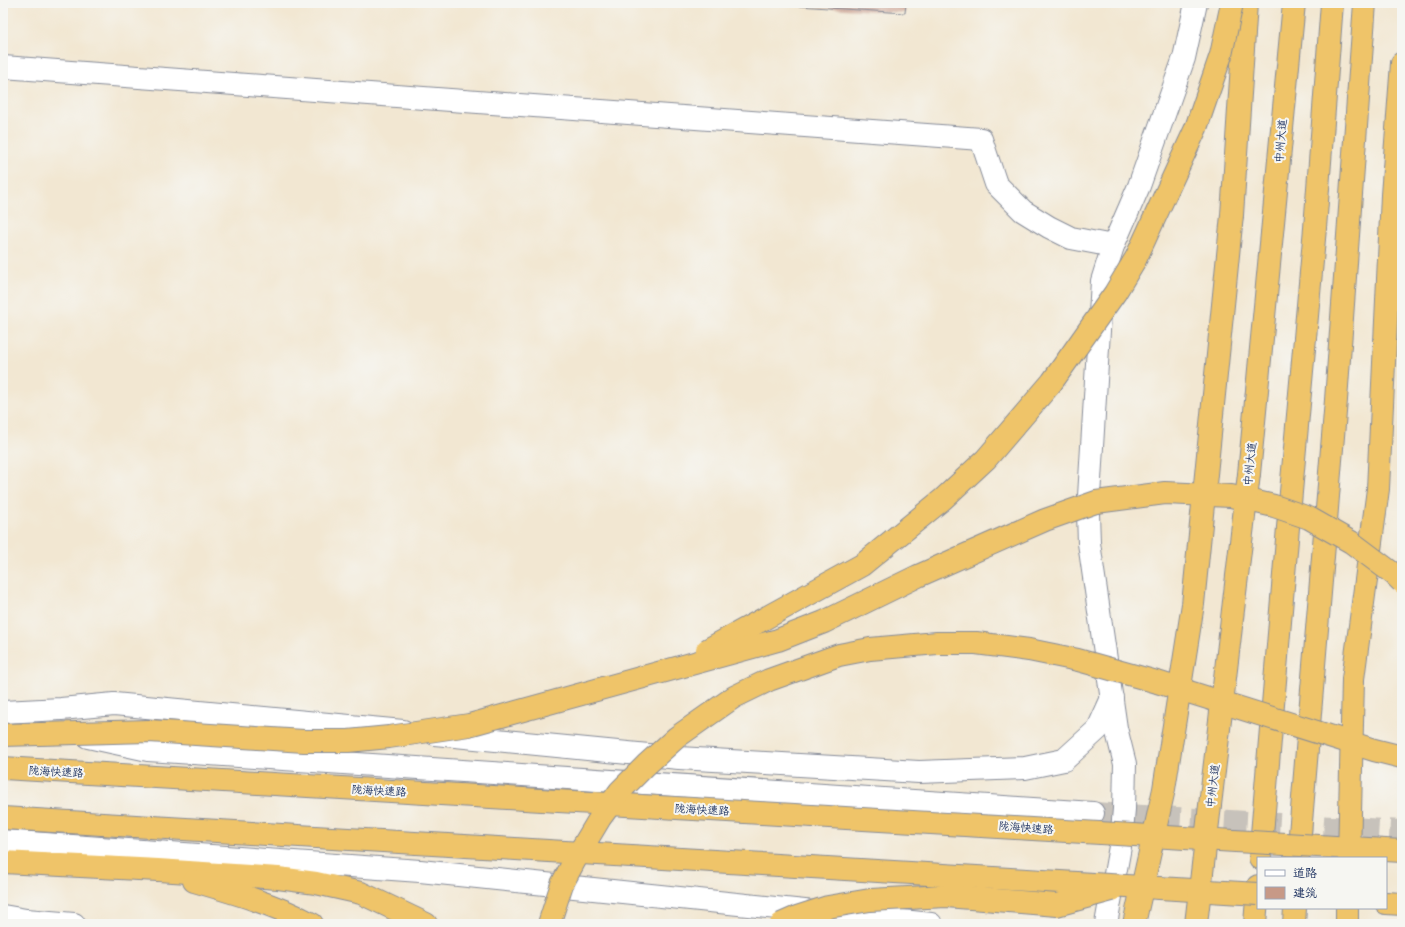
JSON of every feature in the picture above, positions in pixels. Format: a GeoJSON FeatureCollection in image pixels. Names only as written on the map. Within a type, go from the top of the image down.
{"type":"FeatureCollection","features":[{"type":"Feature","properties":{"kind":"highway"},"geometry":{"type":"LineString","coordinates":[[676,668],[862,565],[943,499],[986,459],[1052,382],[1115,293],[1136,258],[1196,128],[1221,55],[1232,3]]}},
{"type":"Feature","properties":{"kind":"highway"},"geometry":{"type":"LineString","coordinates":[[1134,924],[1164,789],[1194,604],[1232,215],[1246,3]]}},
{"type":"Feature","properties":{"kind":"highway","name":"中州大道"},"geometry":{"type":"LineString","coordinates":[[1196,924],[1249,474],[1294,3]]}},
{"type":"Feature","properties":{"kind":"highway"},"geometry":{"type":"LineString","coordinates":[[1260,857],[1315,228],[1332,3]]}},
{"type":"Feature","properties":{"kind":"highway"},"geometry":{"type":"LineString","coordinates":[[1298,857],[1335,408],[1365,3]]}},
{"type":"Feature","properties":{"kind":"highway"},"geometry":{"type":"LineString","coordinates":[[1348,857],[1354,679],[1378,489],[1392,195],[1402,63]]}},
{"type":"Feature","properties":{"kind":"highway"},"geometry":{"type":"LineString","coordinates":[[3,735],[149,731],[304,741],[348,741],[389,737],[469,725],[778,640],[824,622],[918,576],[1045,520],[1096,502],[1165,493],[1231,496],[1274,506],[1309,518],[1351,542],[1402,582]]}},
{"type":"Feature","properties":{"kind":"highway"},"geometry":{"type":"LineString","coordinates":[[550,924],[562,884],[600,818],[620,791],[646,765],[677,737],[734,697],[769,680],[839,655],[870,649],[937,642],[976,643],[1029,650],[1071,658],[1157,682],[1374,750],[1402,757]]}},
{"type":"Feature","properties":{"kind":"highway","name":"陇海快速路"},"geometry":{"type":"LineString","coordinates":[[3,768],[1402,851]]}},
{"type":"Feature","properties":{"kind":"highway"},"geometry":{"type":"LineString","coordinates":[[3,818],[1257,894]]}},
{"type":"Feature","properties":{"kind":"highway"},"geometry":{"type":"LineString","coordinates":[[3,862],[278,878],[316,883],[361,894],[426,924]]}},
{"type":"Feature","properties":{"kind":"highway"},"geometry":{"type":"LineString","coordinates":[[158,870],[240,895],[299,917],[312,924]]}},
{"type":"Feature","properties":{"kind":"highway"},"geometry":{"type":"LineString","coordinates":[[781,924],[797,917],[828,908],[870,900],[946,896],[1057,905],[1129,886]]}},
{"type":"Feature","properties":{"kind":"highway"},"geometry":{"type":"LineString","coordinates":[[1255,924],[1257,899]]}},
{"type":"Feature","properties":{"kind":"highway"},"geometry":{"type":"LineString","coordinates":[[1387,903],[1402,904]]}},
{"type":"Feature","properties":{"kind":"highway"},"geometry":{"type":"LineString","coordinates":[[1294,924],[1295,909]]}},
{"type":"Feature","properties":{"kind":"highway"},"geometry":{"type":"LineString","coordinates":[[1347,909],[1347,924]]}},
{"type":"Feature","properties":{"kind":"street"},"geometry":{"type":"LineString","coordinates":[[1106,924],[1124,809],[1124,764],[1116,728],[1089,543],[1088,513],[1102,281],[1113,246],[1139,186],[1184,58],[1196,3]]}},
{"type":"Feature","properties":{"kind":"street"},"geometry":{"type":"LineString","coordinates":[[3,67],[981,139],[996,184],[1023,210],[1049,227],[1070,238],[1113,246]]}},
{"type":"Feature","properties":{"kind":"street"},"geometry":{"type":"LineString","coordinates":[[3,712],[114,704],[350,725],[679,758],[919,772],[1025,768],[1064,760],[1098,729],[1112,698]]}},
{"type":"Feature","properties":{"kind":"street"},"geometry":{"type":"LineString","coordinates":[[3,718],[148,750],[1093,813]]}},
{"type":"Feature","properties":{"kind":"street"},"geometry":{"type":"LineString","coordinates":[[3,841],[420,871],[931,924]]}},
{"type":"Feature","properties":{"kind":"street"},"geometry":{"type":"LineString","coordinates":[[3,916],[26,920],[74,924]]}},
{"type":"Feature","properties":{"kind":"building"},"geometry":{"type":"Polygon","coordinates":[[[798,3],[906,3],[905,13],[798,6],[798,3]]]}},
{"type":"Feature","properties":{"kind":"tunnel"},"geometry":{"type":"LineString","coordinates":[[1093,813],[1402,831]]}}]}
